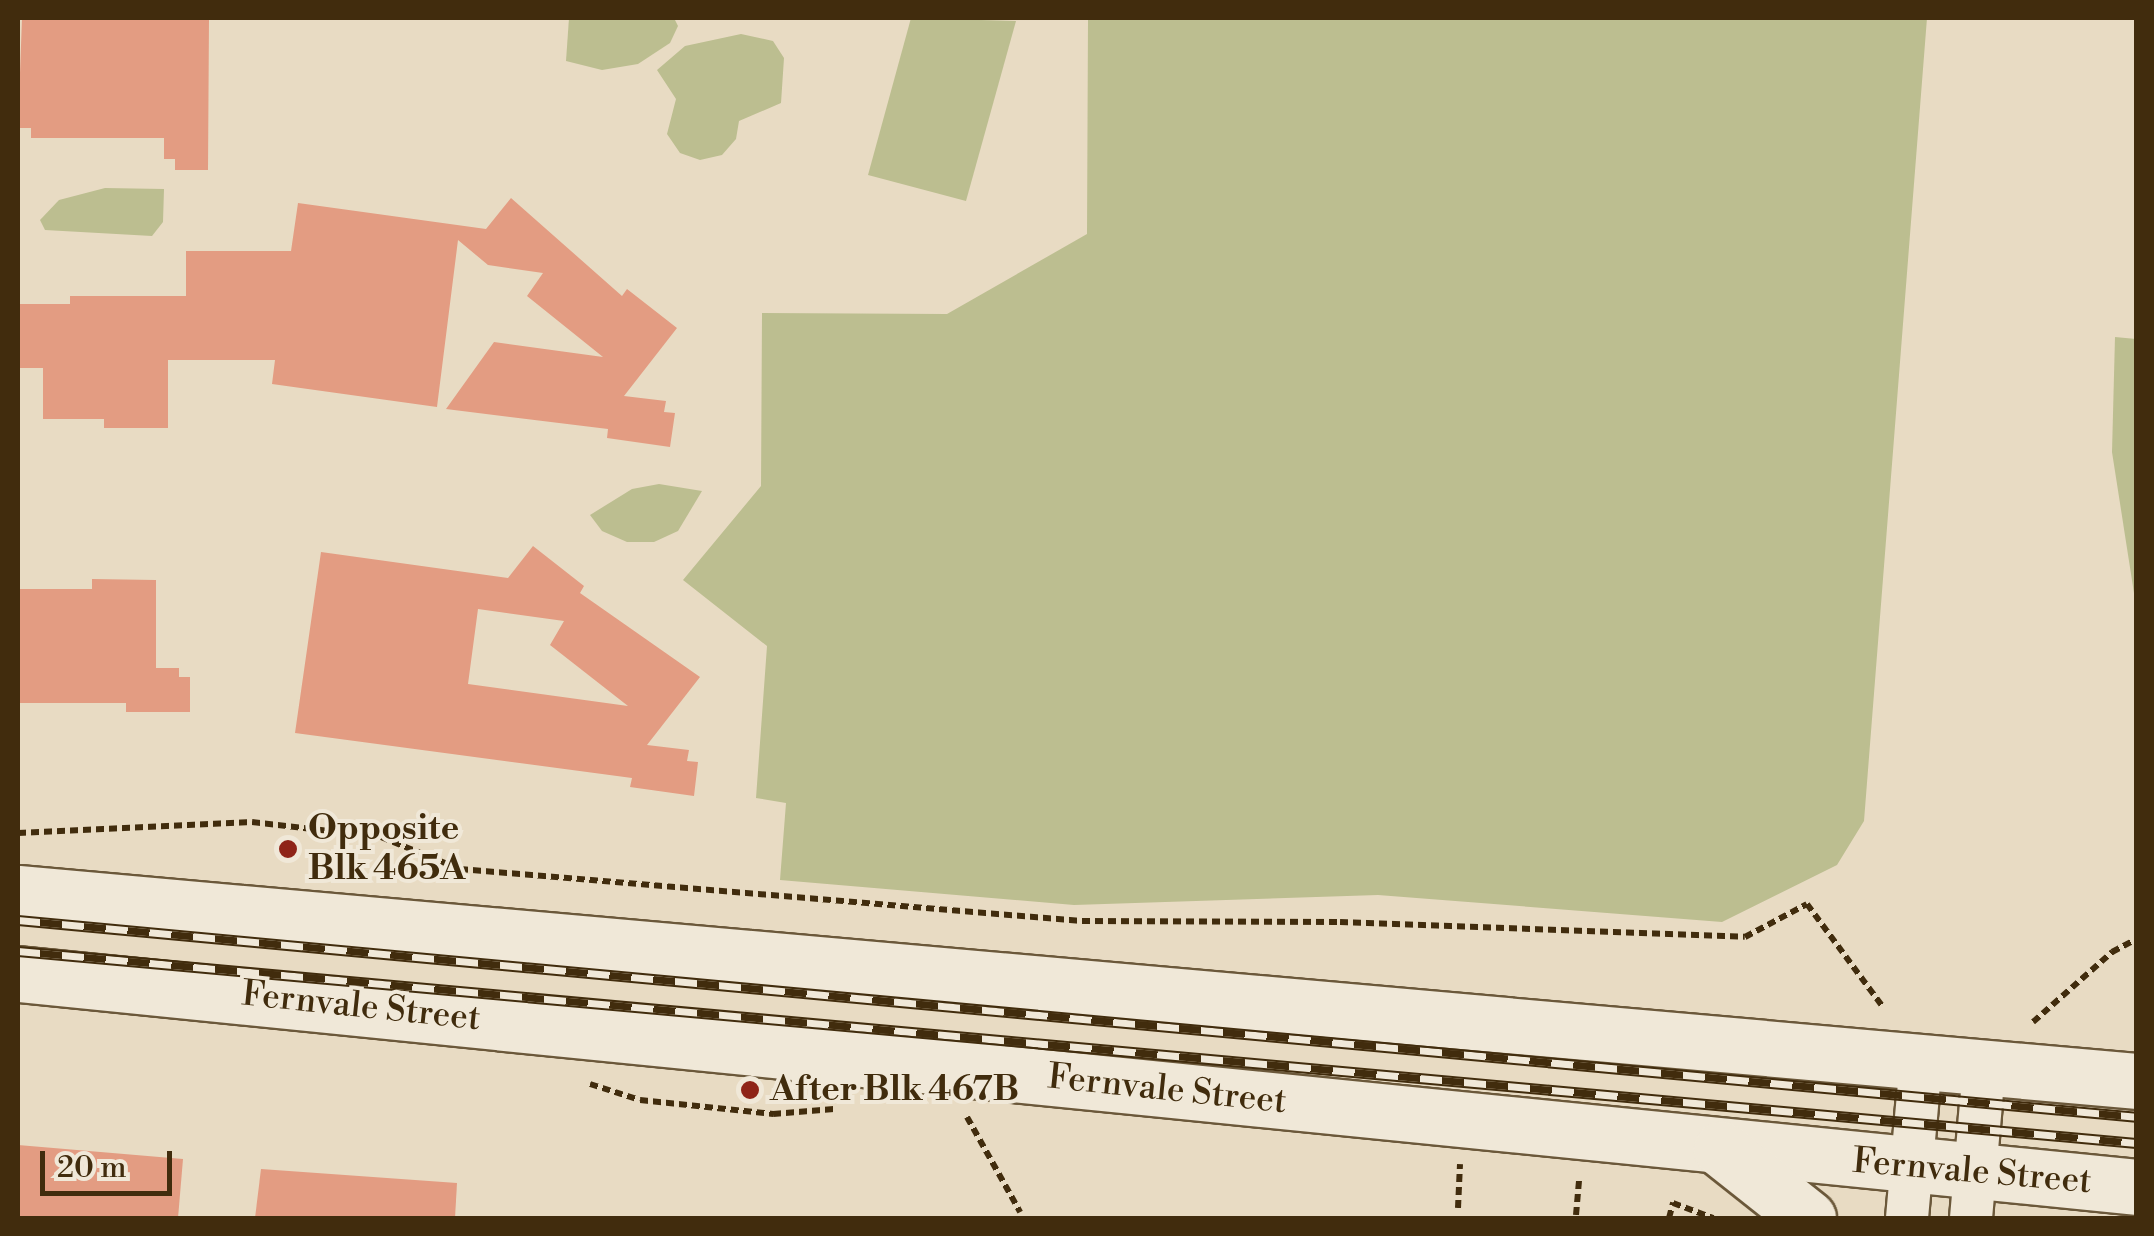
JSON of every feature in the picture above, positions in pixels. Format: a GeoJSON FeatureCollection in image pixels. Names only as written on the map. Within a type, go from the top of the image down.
{"type":"FeatureCollection","features":[{"type":"Feature","properties":{"kind":"street"},"geometry":{"type":"LineString","coordinates":[[18,893],[2136,1082]]}},
{"type":"Feature","properties":{"kind":"street","name":"Fernvale Street"},"geometry":{"type":"LineString","coordinates":[[18,974],[1718,1147],[1910,1192],[1973,1196],[2136,1187]]}},
{"type":"Feature","properties":{"kind":"street"},"geometry":{"type":"LineString","coordinates":[[1910,1192],[1922,1062]]}},
{"type":"Feature","properties":{"kind":"street"},"geometry":{"type":"LineString","coordinates":[[1973,1196],[1984,1068]]}},
{"type":"Feature","properties":{"kind":"street"},"geometry":{"type":"LineString","coordinates":[[1718,1147],[1808,1218]]}},
{"type":"Feature","properties":{"kind":"street"},"geometry":{"type":"LineString","coordinates":[[2123,1218],[2136,1215]]}},
{"type":"Feature","properties":{"kind":"path"},"geometry":{"type":"LineString","coordinates":[[18,833],[252,822],[380,836],[460,868],[1082,921],[1340,922],[1745,937],[1806,904],[1878,1006]]}},
{"type":"Feature","properties":{"kind":"path"},"geometry":{"type":"LineString","coordinates":[[2029,1026],[2112,952],[2136,939]]}},
{"type":"Feature","properties":{"kind":"path"},"geometry":{"type":"LineString","coordinates":[[959,1102],[1020,1212]]}},
{"type":"Feature","properties":{"kind":"path"},"geometry":{"type":"LineString","coordinates":[[1458,1208],[1460,1163]]}},
{"type":"Feature","properties":{"kind":"path"},"geometry":{"type":"LineString","coordinates":[[1576,1215],[1579,1176]]}},
{"type":"Feature","properties":{"kind":"path"},"geometry":{"type":"LineString","coordinates":[[1668,1218],[1673,1203],[1713,1218]]}},
{"type":"Feature","properties":{"kind":"green space"},"geometry":{"type":"Polygon","coordinates":[[[569,18],[674,18],[678,26],[670,43],[638,64],[602,70],[566,61],[569,18]]]}},
{"type":"Feature","properties":{"kind":"green space"},"geometry":{"type":"Polygon","coordinates":[[[911,18],[1016,21],[966,201],[868,175],[911,18]]]}},
{"type":"Feature","properties":{"kind":"green space"},"geometry":{"type":"Polygon","coordinates":[[[1088,18],[1927,18],[1864,821],[1837,865],[1722,922],[1378,895],[1074,905],[780,880],[786,803],[756,798],[767,646],[683,580],[761,486],[762,313],[947,314],[1087,234],[1088,18]]]}},
{"type":"Feature","properties":{"kind":"green space"},"geometry":{"type":"Polygon","coordinates":[[[741,34],[773,41],[784,58],[781,103],[739,121],[736,139],[722,155],[700,160],[680,153],[667,134],[676,99],[657,70],[685,46],[741,34]]]}},
{"type":"Feature","properties":{"kind":"green space"},"geometry":{"type":"Polygon","coordinates":[[[105,188],[164,189],[163,222],[152,236],[45,230],[40,220],[59,200],[105,188]]]}},
{"type":"Feature","properties":{"kind":"green space"},"geometry":{"type":"Polygon","coordinates":[[[2115,337],[2136,339],[2136,606],[2112,452],[2115,337]]]}},
{"type":"Feature","properties":{"kind":"green space"},"geometry":{"type":"Polygon","coordinates":[[[659,484],[702,491],[678,531],[654,542],[627,542],[602,531],[590,515],[632,489],[659,484]]]}},
{"type":"Feature","properties":{"kind":"building"},"geometry":{"type":"Polygon","coordinates":[[[22,18],[209,18],[208,170],[175,170],[175,159],[164,159],[164,138],[31,138],[31,128],[18,128],[22,18]]]}},
{"type":"Feature","properties":{"kind":"building"},"geometry":{"type":"Polygon","coordinates":[[[511,198],[622,296],[627,289],[677,328],[624,396],[666,401],[664,412],[675,413],[670,447],[607,438],[608,429],[446,409],[494,342],[603,357],[527,296],[543,273],[488,265],[458,240],[437,407],[272,384],[275,360],[168,360],[168,428],[104,428],[104,419],[43,419],[43,368],[18,368],[18,304],[70,304],[70,296],[186,296],[186,251],[291,251],[298,203],[486,229],[511,198]]]}},
{"type":"Feature","properties":{"kind":"building"},"geometry":{"type":"Polygon","coordinates":[[[533,546],[584,586],[580,593],[700,677],[647,745],[689,750],[687,761],[698,762],[694,796],[630,787],[632,778],[295,733],[321,552],[508,578],[533,546]],[[478,609],[468,684],[628,706],[550,645],[564,621],[478,609]]]}},
{"type":"Feature","properties":{"kind":"building"},"geometry":{"type":"Polygon","coordinates":[[[92,579],[156,580],[156,668],[179,668],[179,677],[190,677],[190,712],[126,712],[126,703],[18,703],[18,589],[92,589],[92,579]]]}},
{"type":"Feature","properties":{"kind":"building"},"geometry":{"type":"Polygon","coordinates":[[[18,1145],[183,1159],[178,1218],[18,1218],[18,1145]]]}},
{"type":"Feature","properties":{"kind":"building"},"geometry":{"type":"Polygon","coordinates":[[[261,1169],[457,1183],[455,1218],[255,1218],[261,1169]]]}},
{"type":"Feature","properties":{"kind":"railway"},"geometry":{"type":"LineString","coordinates":[[18,920],[2136,1117]]}},
{"type":"Feature","properties":{"kind":"railway"},"geometry":{"type":"LineString","coordinates":[[18,951],[2136,1143]]}},
{"type":"Feature","properties":{"kind":"place","name":"Opposite Blk 465A"},"geometry":{"type":"Point","coordinates":[288,849]}},
{"type":"Feature","properties":{"kind":"place","name":"After Blk 467B"},"geometry":{"type":"Point","coordinates":[750,1090]}}]}
